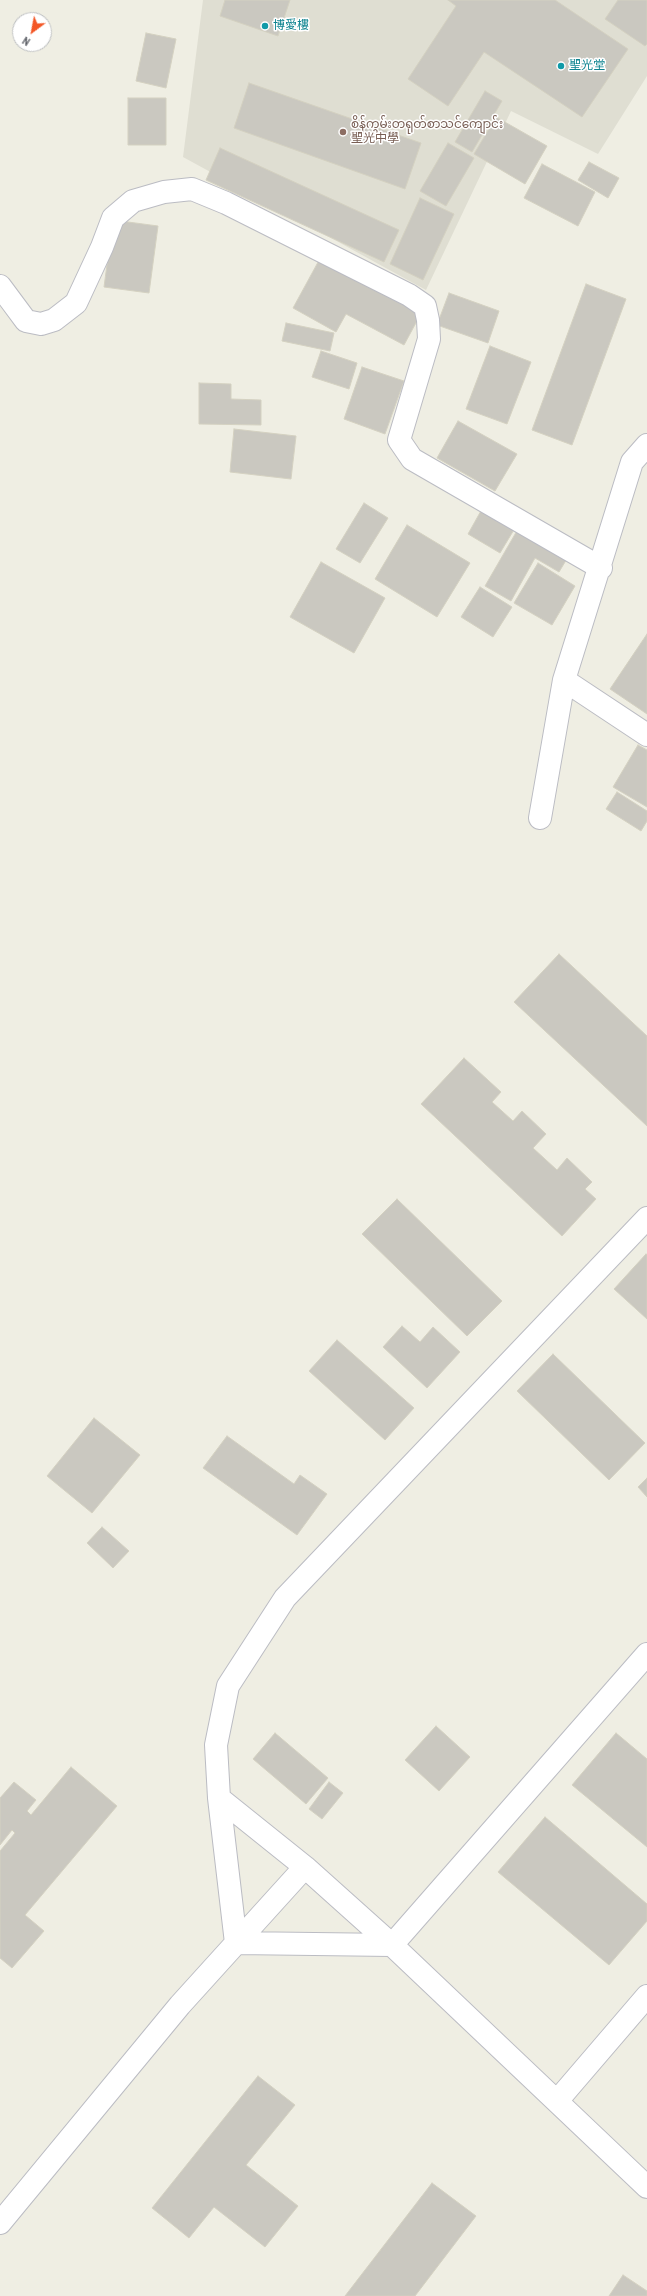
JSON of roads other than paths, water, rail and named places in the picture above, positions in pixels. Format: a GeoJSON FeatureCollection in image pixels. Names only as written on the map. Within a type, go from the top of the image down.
{"type":"FeatureCollection","features":[{"type":"Feature","properties":{"kind":"street"},"geometry":{"type":"LineString","coordinates":[[0,286],[26,321],[41,324],[54,320],[76,303],[102,247],[113,218],[133,201],[164,192],[192,189],[226,203],[409,295],[425,306],[428,320],[428,339],[399,440],[412,458],[601,568]]}},
{"type":"Feature","properties":{"kind":"street"},"geometry":{"type":"LineString","coordinates":[[540,818],[564,680],[601,568],[632,462],[647,445]]}},
{"type":"Feature","properties":{"kind":"street"},"geometry":{"type":"LineString","coordinates":[[564,680],[647,735]]}},
{"type":"Feature","properties":{"kind":"street"},"geometry":{"type":"LineString","coordinates":[[236,1943],[219,1798],[216,1745],[228,1686],[285,1598],[647,1218]]}},
{"type":"Feature","properties":{"kind":"street"},"geometry":{"type":"LineString","coordinates":[[236,1943],[392,1945],[647,1654]]}},
{"type":"Feature","properties":{"kind":"street"},"geometry":{"type":"LineString","coordinates":[[219,1798],[305,1867],[392,1945],[647,2187]]}},
{"type":"Feature","properties":{"kind":"street"},"geometry":{"type":"LineString","coordinates":[[0,2223],[180,2005],[305,1867]]}},
{"type":"Feature","properties":{"kind":"street"},"geometry":{"type":"LineString","coordinates":[[557,2101],[647,1996]]}},
{"type":"Feature","properties":{"kind":"place","name":"博愛樓"},"geometry":{"type":"Point","coordinates":[265,26]}},
{"type":"Feature","properties":{"kind":"place","name":"聖光堂"},"geometry":{"type":"Point","coordinates":[561,66]}},
{"type":"Feature","properties":{"kind":"place","name":"စိန်ကွမ်းတရုတ်စာသင်ကျောင်း 聖光中學"},"geometry":{"type":"Point","coordinates":[343,132]}}]}
